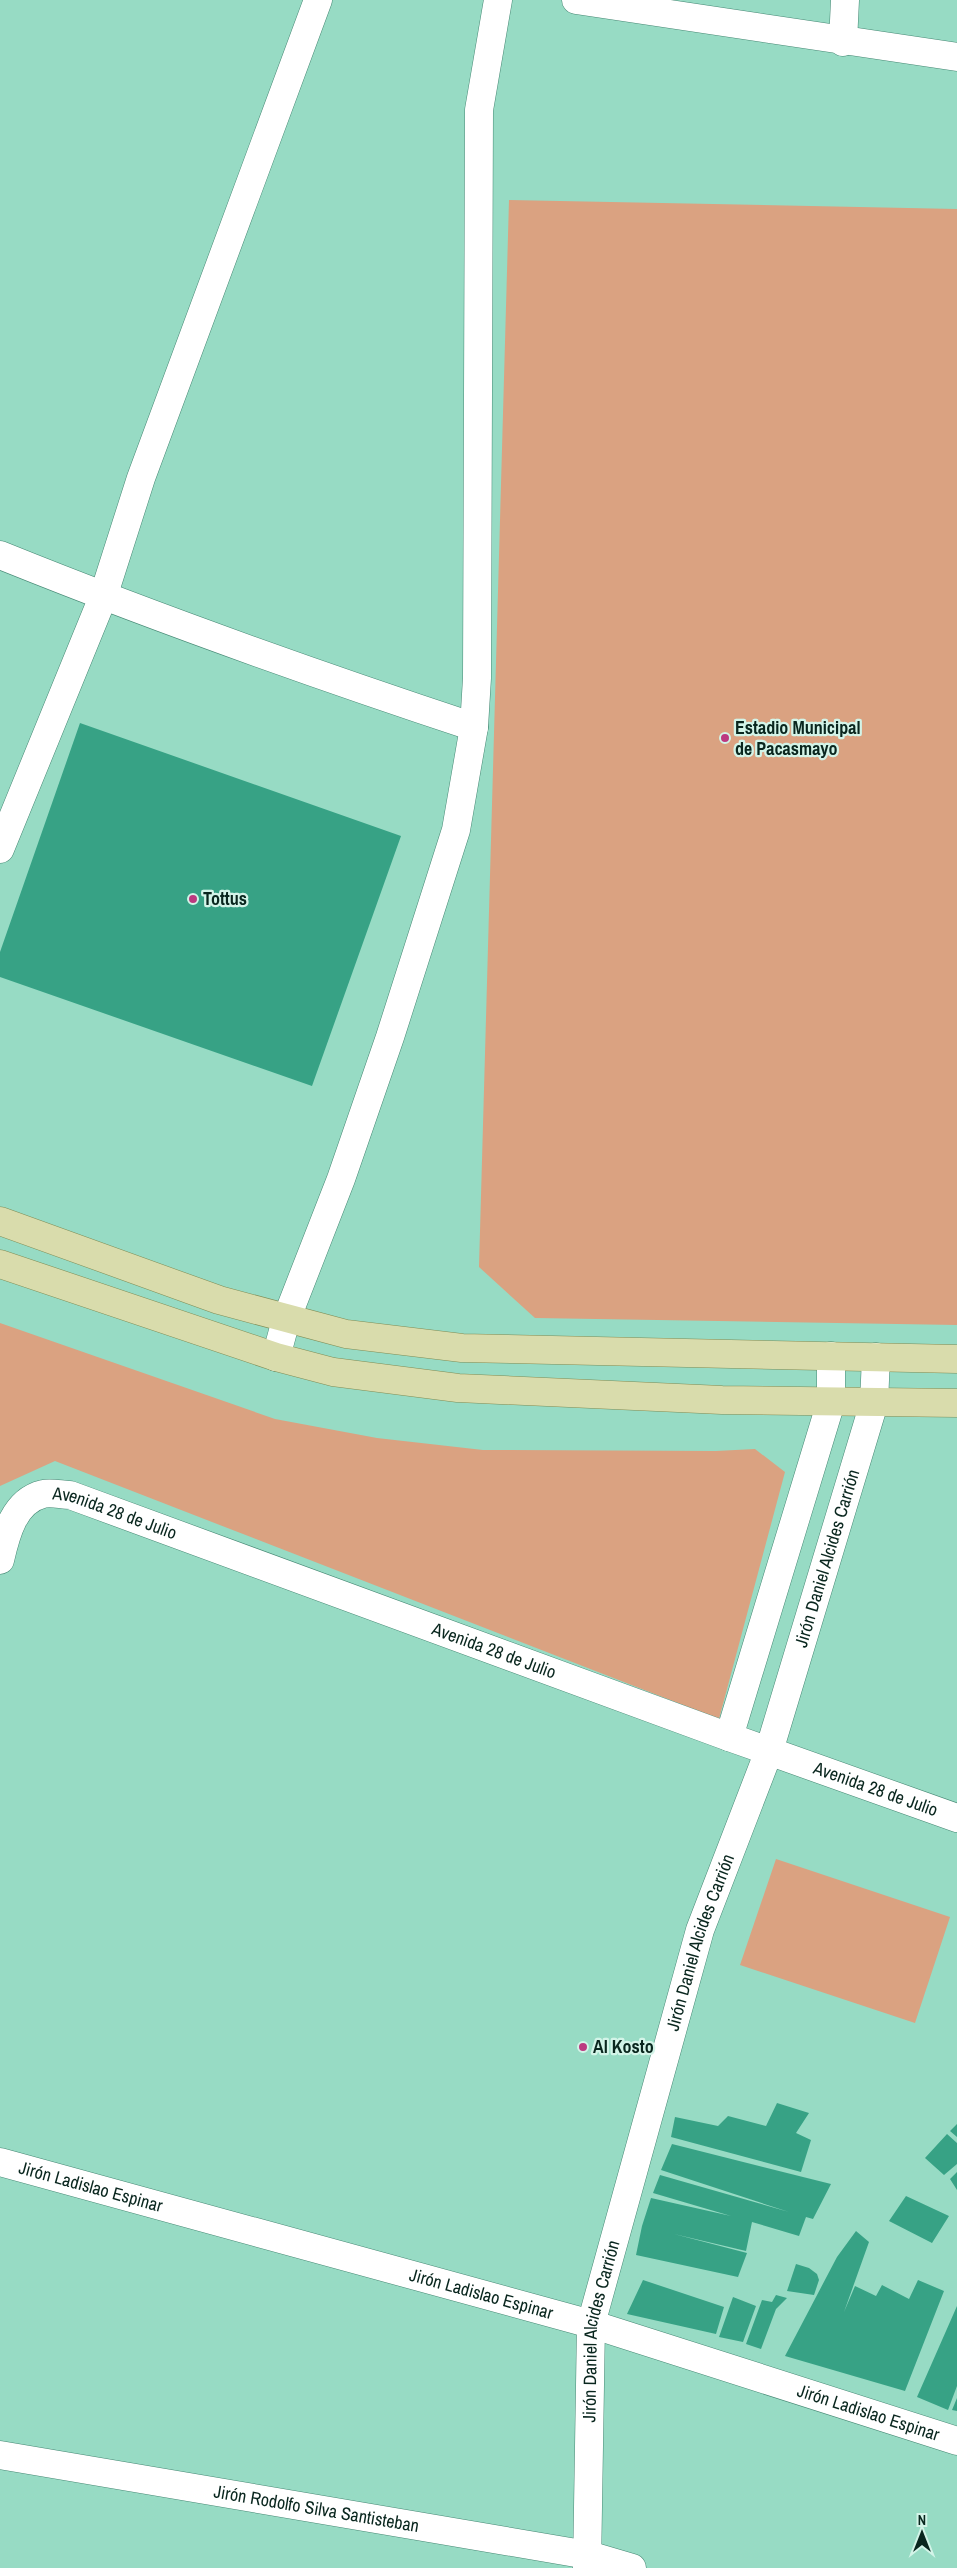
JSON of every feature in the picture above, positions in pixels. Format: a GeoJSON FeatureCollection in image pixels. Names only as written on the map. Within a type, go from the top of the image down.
{"type":"FeatureCollection","features":[{"type":"Feature","properties":{"kind":"main road"},"geometry":{"type":"LineString","coordinates":[[0,1221],[219,1300],[286,1320],[346,1334],[462,1348],[957,1359]]}},
{"type":"Feature","properties":{"kind":"main road"},"geometry":{"type":"LineString","coordinates":[[0,1264],[276,1357],[333,1372],[458,1388],[722,1400],[957,1403]]}},
{"type":"Feature","properties":{"kind":"street"},"geometry":{"type":"LineString","coordinates":[[0,849],[103,597],[141,478],[318,0]]}},
{"type":"Feature","properties":{"kind":"street"},"geometry":{"type":"LineString","coordinates":[[276,1357],[286,1320],[344,1169],[390,1037],[453,839],[474,727],[477,678],[478,110],[498,0]]}},
{"type":"Feature","properties":{"kind":"street"},"geometry":{"type":"LineString","coordinates":[[576,0],[843,42],[957,57]]}},
{"type":"Feature","properties":{"kind":"street"},"geometry":{"type":"LineString","coordinates":[[843,42],[845,0]]}},
{"type":"Feature","properties":{"kind":"street"},"geometry":{"type":"LineString","coordinates":[[0,555],[103,597],[308,672],[474,727]]}},
{"type":"Feature","properties":{"kind":"street"},"geometry":{"type":"LineString","coordinates":[[729,1737],[831,1402],[831,1356]]}},
{"type":"Feature","properties":{"kind":"street","name":"Jirón Daniel Alcides Carrión"},"geometry":{"type":"LineString","coordinates":[[588,2561],[591,2324],[700,1930],[769,1751],[874,1403],[876,1357]]}},
{"type":"Feature","properties":{"kind":"street","name":"Avenida 28 de Julio"},"geometry":{"type":"LineString","coordinates":[[0,1560],[7,1532],[13,1520],[32,1498],[44,1494],[70,1495],[729,1737],[957,1818]]}},
{"type":"Feature","properties":{"kind":"street","name":"Jirón Ladislao Espinar"},"geometry":{"type":"LineString","coordinates":[[0,2162],[591,2324],[957,2441]]}},
{"type":"Feature","properties":{"kind":"street","name":"Jirón Rodolfo Silva Santisteban"},"geometry":{"type":"LineString","coordinates":[[0,2455],[632,2568]]}},
{"type":"Feature","properties":{"kind":"shaded area","name":"Estadio Municipal de Pacasmayo"},"geometry":{"type":"Polygon","coordinates":[[[509,200],[957,209],[957,1325],[535,1318],[479,1267],[509,200]]]}},
{"type":"Feature","properties":{"kind":"shaded area"},"geometry":{"type":"Polygon","coordinates":[[[0,1323],[275,1419],[377,1438],[483,1450],[716,1451],[755,1449],[785,1472],[719,1719],[55,1461],[0,1486],[0,1323]]]}},
{"type":"Feature","properties":{"kind":"shaded area"},"geometry":{"type":"Polygon","coordinates":[[[776,1859],[950,1917],[915,2023],[740,1965],[776,1859]]]}},
{"type":"Feature","properties":{"kind":"building"},"geometry":{"type":"Polygon","coordinates":[[[80,723],[401,836],[312,1086],[0,977],[0,952],[80,723]]]}},
{"type":"Feature","properties":{"kind":"building"},"geometry":{"type":"Polygon","coordinates":[[[777,2103],[809,2113],[796,2133],[811,2140],[801,2172],[671,2137],[675,2117],[718,2126],[728,2116],[766,2126],[777,2103]]]}},
{"type":"Feature","properties":{"kind":"building"},"geometry":{"type":"Polygon","coordinates":[[[957,2124],[957,2137],[950,2131],[957,2124]]]}},
{"type":"Feature","properties":{"kind":"building"},"geometry":{"type":"Polygon","coordinates":[[[947,2134],[957,2143],[957,2164],[944,2175],[925,2158],[947,2134]]]}},
{"type":"Feature","properties":{"kind":"building"},"geometry":{"type":"Polygon","coordinates":[[[672,2144],[831,2184],[813,2219],[806,2217],[799,2236],[752,2222],[746,2251],[674,2234],[747,2253],[738,2277],[636,2255],[642,2226],[651,2198],[731,2216],[653,2193],[660,2175],[789,2212],[661,2170],[672,2144]]]}},
{"type":"Feature","properties":{"kind":"building"},"geometry":{"type":"Polygon","coordinates":[[[957,2172],[957,2190],[950,2179],[957,2172]]]}},
{"type":"Feature","properties":{"kind":"building"},"geometry":{"type":"Polygon","coordinates":[[[906,2196],[949,2216],[932,2243],[889,2221],[906,2196]]]}},
{"type":"Feature","properties":{"kind":"building"},"geometry":{"type":"Polygon","coordinates":[[[856,2231],[869,2242],[844,2312],[855,2286],[876,2296],[882,2285],[909,2299],[918,2280],[944,2291],[905,2391],[785,2356],[837,2257],[856,2231]]]}},
{"type":"Feature","properties":{"kind":"building"},"geometry":{"type":"Polygon","coordinates":[[[796,2264],[809,2268],[817,2274],[819,2280],[814,2295],[787,2291],[796,2264]]]}},
{"type":"Feature","properties":{"kind":"building"},"geometry":{"type":"Polygon","coordinates":[[[643,2280],[724,2307],[716,2334],[627,2314],[643,2280]]]}},
{"type":"Feature","properties":{"kind":"building"},"geometry":{"type":"Polygon","coordinates":[[[776,2295],[787,2298],[776,2309],[761,2349],[746,2344],[762,2300],[772,2302],[776,2295]]]}},
{"type":"Feature","properties":{"kind":"building"},"geometry":{"type":"Polygon","coordinates":[[[733,2297],[756,2306],[743,2342],[719,2337],[733,2297]]]}},
{"type":"Feature","properties":{"kind":"building"},"geometry":{"type":"Polygon","coordinates":[[[957,2306],[957,2386],[948,2410],[917,2397],[957,2306]]]}},
{"type":"Feature","properties":{"kind":"building"},"geometry":{"type":"Polygon","coordinates":[[[957,2398],[957,2411],[952,2410],[957,2398]]]}},
{"type":"Feature","properties":{"kind":"place","name":"Estadio Municipal de Pacasmayo"},"geometry":{"type":"Point","coordinates":[725,738]}},
{"type":"Feature","properties":{"kind":"place","name":"Tottus"},"geometry":{"type":"Point","coordinates":[193,899]}},
{"type":"Feature","properties":{"kind":"place","name":"Al Kosto"},"geometry":{"type":"Point","coordinates":[583,2047]}}]}
